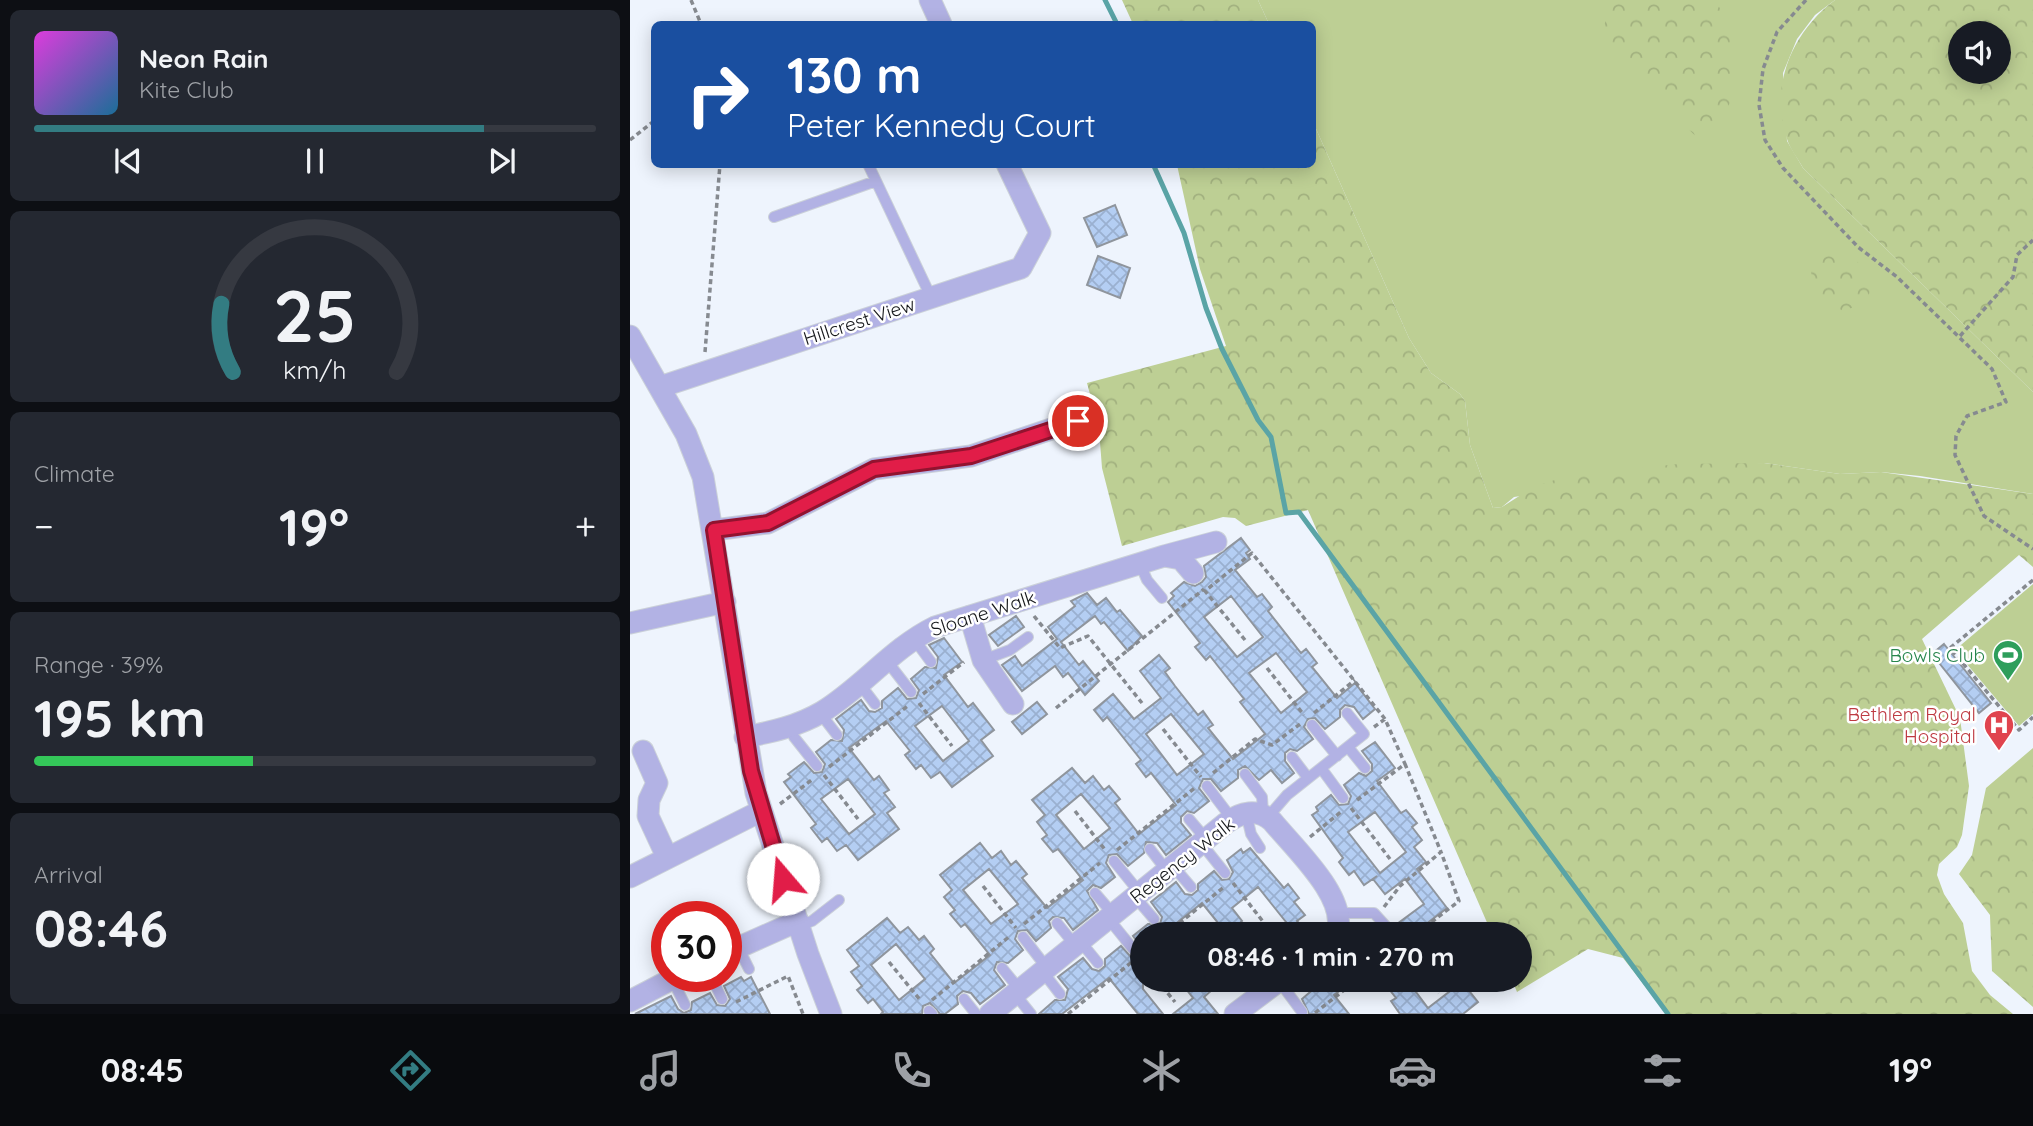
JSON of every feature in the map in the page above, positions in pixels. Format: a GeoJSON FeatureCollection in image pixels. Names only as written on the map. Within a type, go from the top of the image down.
{"type":"FeatureCollection","features":[{"type":"Feature","properties":{"kind":"street","name":"Hillcrest View"},"geometry":{"type":"LineString","coordinates":[[660,387],[1021,268],[1040,233],[1009,168]]}},
{"type":"Feature","properties":{"kind":"street"},"geometry":{"type":"LineString","coordinates":[[630,335],[698,462],[714,530],[745,737],[798,923],[831,1014]]}},
{"type":"Feature","properties":{"kind":"street"},"geometry":{"type":"LineString","coordinates":[[714,530],[768,523],[874,469],[971,456],[1078,421]]}},
{"type":"Feature","properties":{"kind":"street","name":"Sloane Walk"},"geometry":{"type":"LineString","coordinates":[[745,737],[790,726],[820,713],[914,639],[935,628],[1216,542]]}},
{"type":"Feature","properties":{"kind":"street"},"geometry":{"type":"LineString","coordinates":[[1164,556],[1181,559],[1199,582]]}},
{"type":"Feature","properties":{"kind":"street"},"geometry":{"type":"LineString","coordinates":[[630,623],[725,602]]}},
{"type":"Feature","properties":{"kind":"street"},"geometry":{"type":"LineString","coordinates":[[970,616],[982,657],[1013,704]]}},
{"type":"Feature","properties":{"kind":"street"},"geometry":{"type":"LineString","coordinates":[[643,751],[657,783],[649,800],[648,816],[667,857]]}},
{"type":"Feature","properties":{"kind":"street"},"geometry":{"type":"LineString","coordinates":[[630,877],[766,811]]}},
{"type":"Feature","properties":{"kind":"street"},"geometry":{"type":"LineString","coordinates":[[1252,816],[1295,849],[1330,893],[1339,922]]}},
{"type":"Feature","properties":{"kind":"street","name":"Regency Walk"},"geometry":{"type":"LineString","coordinates":[[990,1014],[1204,841],[1252,816]]}},
{"type":"Feature","properties":{"kind":"street"},"geometry":{"type":"LineString","coordinates":[[742,946],[798,923]]}},
{"type":"Feature","properties":{"kind":"street"},"geometry":{"type":"LineString","coordinates":[[630,1001],[651,990]]}},
{"type":"Feature","properties":{"kind":"street"},"geometry":{"type":"LineString","coordinates":[[1248,1010],[1267,992]]}},
{"type":"Feature","properties":{"kind":"lane"},"geometry":{"type":"LineString","coordinates":[[870,168],[930,297]]}},
{"type":"Feature","properties":{"kind":"lane"},"geometry":{"type":"LineString","coordinates":[[774,217],[876,181]]}},
{"type":"Feature","properties":{"kind":"lane"},"geometry":{"type":"LineString","coordinates":[[1140,564],[1147,580],[1162,598]]}},
{"type":"Feature","properties":{"kind":"lane"},"geometry":{"type":"LineString","coordinates":[[982,657],[1010,650],[1028,637]]}},
{"type":"Feature","properties":{"kind":"lane"},"geometry":{"type":"LineString","coordinates":[[914,639],[931,662]]}},
{"type":"Feature","properties":{"kind":"lane"},"geometry":{"type":"LineString","coordinates":[[887,661],[914,696]]}},
{"type":"Feature","properties":{"kind":"lane"},"geometry":{"type":"LineString","coordinates":[[859,684],[875,704]]}},
{"type":"Feature","properties":{"kind":"lane"},"geometry":{"type":"LineString","coordinates":[[820,713],[837,735]]}},
{"type":"Feature","properties":{"kind":"lane"},"geometry":{"type":"LineString","coordinates":[[1252,816],[1287,795],[1364,734],[1347,713]]}},
{"type":"Feature","properties":{"kind":"lane"},"geometry":{"type":"LineString","coordinates":[[1309,722],[1336,756]]}},
{"type":"Feature","properties":{"kind":"lane"},"geometry":{"type":"LineString","coordinates":[[790,726],[794,737],[819,769]]}},
{"type":"Feature","properties":{"kind":"lane"},"geometry":{"type":"LineString","coordinates":[[1348,747],[1365,768]]}},
{"type":"Feature","properties":{"kind":"lane"},"geometry":{"type":"LineString","coordinates":[[1292,757],[1308,778]]}},
{"type":"Feature","properties":{"kind":"lane"},"geometry":{"type":"LineString","coordinates":[[1321,768],[1343,798]]}},
{"type":"Feature","properties":{"kind":"lane"},"geometry":{"type":"LineString","coordinates":[[1245,774],[1262,797],[1252,816],[1251,834],[1260,848]]}},
{"type":"Feature","properties":{"kind":"lane"},"geometry":{"type":"LineString","coordinates":[[1207,786],[1252,816]]}},
{"type":"Feature","properties":{"kind":"lane"},"geometry":{"type":"LineString","coordinates":[[1189,819],[1230,879]]}},
{"type":"Feature","properties":{"kind":"lane"},"geometry":{"type":"LineString","coordinates":[[1150,849],[1191,887]]}},
{"type":"Feature","properties":{"kind":"lane"},"geometry":{"type":"LineString","coordinates":[[1114,860],[1154,919]]}},
{"type":"Feature","properties":{"kind":"lane"},"geometry":{"type":"LineString","coordinates":[[1095,893],[1130,944]]}},
{"type":"Feature","properties":{"kind":"lane"},"geometry":{"type":"LineString","coordinates":[[798,923],[812,921],[839,900]]}},
{"type":"Feature","properties":{"kind":"lane"},"geometry":{"type":"LineString","coordinates":[[1351,922],[1370,912],[1383,922]]}},
{"type":"Feature","properties":{"kind":"lane"},"geometry":{"type":"LineString","coordinates":[[1057,923],[1098,963]]}},
{"type":"Feature","properties":{"kind":"lane"},"geometry":{"type":"LineString","coordinates":[[1023,937],[1060,994]]}},
{"type":"Feature","properties":{"kind":"lane"},"geometry":{"type":"LineString","coordinates":[[742,962],[749,970]]}},
{"type":"Feature","properties":{"kind":"lane"},"geometry":{"type":"LineString","coordinates":[[1002,968],[1031,1014]]}},
{"type":"Feature","properties":{"kind":"lane"},"geometry":{"type":"LineString","coordinates":[[680,992],[685,1005]]}},
{"type":"Feature","properties":{"kind":"lane"},"geometry":{"type":"LineString","coordinates":[[719,992],[722,999]]}},
{"type":"Feature","properties":{"kind":"lane"},"geometry":{"type":"LineString","coordinates":[[1290,992],[1308,1013]]}},
{"type":"Feature","properties":{"kind":"lane"},"geometry":{"type":"LineString","coordinates":[[964,999],[976,1014]]}},
{"type":"Feature","properties":{"kind":"lane"},"geometry":{"type":"LineString","coordinates":[[630,1001],[636,1014]]}},
{"type":"Feature","properties":{"kind":"path"},"geometry":{"type":"LineString","coordinates":[[691,0],[700,21]]}},
{"type":"Feature","properties":{"kind":"path"},"geometry":{"type":"LineString","coordinates":[[1806,0],[1777,32],[1763,69],[1759,105],[1765,140],[1783,168],[1858,247],[1897,277],[1992,369],[2006,402],[1967,416],[1956,436],[1955,454],[1984,516],[2033,550]]}},
{"type":"Feature","properties":{"kind":"path"},"geometry":{"type":"LineString","coordinates":[[630,140],[651,123]]}},
{"type":"Feature","properties":{"kind":"path"},"geometry":{"type":"LineString","coordinates":[[704,372],[720,168]]}},
{"type":"Feature","properties":{"kind":"path"},"geometry":{"type":"LineString","coordinates":[[1960,336],[2013,277],[2017,255],[2033,240]]}},
{"type":"Feature","properties":{"kind":"path"},"geometry":{"type":"LineString","coordinates":[[1056,708],[1111,664],[1199,582],[1252,553],[1385,719],[1459,901],[1432,922]]}},
{"type":"Feature","properties":{"kind":"path"},"geometry":{"type":"LineString","coordinates":[[2033,580],[1950,648],[2018,730],[2033,717]]}},
{"type":"Feature","properties":{"kind":"path"},"geometry":{"type":"LineString","coordinates":[[1199,582],[1245,640]]}},
{"type":"Feature","properties":{"kind":"path"},"geometry":{"type":"LineString","coordinates":[[1024,599],[1060,648],[1088,636],[1142,703]]}},
{"type":"Feature","properties":{"kind":"path"},"geometry":{"type":"LineString","coordinates":[[766,811],[914,696],[970,657],[982,657]]}},
{"type":"Feature","properties":{"kind":"path"},"geometry":{"type":"LineString","coordinates":[[1267,668],[1309,722]]}},
{"type":"Feature","properties":{"kind":"path"},"geometry":{"type":"LineString","coordinates":[[928,1010],[1255,738],[1272,745],[1309,722],[1355,680]]}},
{"type":"Feature","properties":{"kind":"path"},"geometry":{"type":"LineString","coordinates":[[914,696],[952,746]]}},
{"type":"Feature","properties":{"kind":"path"},"geometry":{"type":"LineString","coordinates":[[1364,734],[1385,719]]}},
{"type":"Feature","properties":{"kind":"path"},"geometry":{"type":"LineString","coordinates":[[1163,729],[1191,764]]}},
{"type":"Feature","properties":{"kind":"path"},"geometry":{"type":"LineString","coordinates":[[1295,849],[1405,764]]}},
{"type":"Feature","properties":{"kind":"path"},"geometry":{"type":"LineString","coordinates":[[819,769],[858,819]]}},
{"type":"Feature","properties":{"kind":"path"},"geometry":{"type":"LineString","coordinates":[[1075,811],[1097,839]]}},
{"type":"Feature","properties":{"kind":"path"},"geometry":{"type":"LineString","coordinates":[[1362,822],[1390,859]]}},
{"type":"Feature","properties":{"kind":"path"},"geometry":{"type":"LineString","coordinates":[[1378,916],[1400,886],[1441,852]]}},
{"type":"Feature","properties":{"kind":"path"},"geometry":{"type":"LineString","coordinates":[[1180,922],[1230,879],[1263,922]]}},
{"type":"Feature","properties":{"kind":"path"},"geometry":{"type":"LineString","coordinates":[[983,886],[1004,914]]}},
{"type":"Feature","properties":{"kind":"path"},"geometry":{"type":"LineString","coordinates":[[1068,1014],[1130,958]]}},
{"type":"Feature","properties":{"kind":"path"},"geometry":{"type":"LineString","coordinates":[[890,962],[912,989]]}},
{"type":"Feature","properties":{"kind":"path"},"geometry":{"type":"LineString","coordinates":[[740,1000],[789,976],[803,1014]]}},
{"type":"Feature","properties":{"kind":"path"},"geometry":{"type":"LineString","coordinates":[[1167,992],[1175,1002]]}},
{"type":"Feature","properties":{"kind":"path"},"geometry":{"type":"LineString","coordinates":[[1308,1013],[1339,992]]}},
{"type":"Feature","properties":{"kind":"green space"},"geometry":{"type":"Polygon","coordinates":[[[1122,0],[1258,0],[1268,21],[1132,21],[1122,0]]]}},
{"type":"Feature","properties":{"kind":"green space"},"geometry":{"type":"Polygon","coordinates":[[[1258,0],[1835,0],[1815,15],[1797,39],[1783,73],[1787,141],[1803,168],[2033,392],[2033,494],[1920,476],[1881,472],[1840,474],[1764,463],[1514,497],[1502,507],[1493,508],[1470,445],[1465,401],[1460,394],[1431,373],[1409,338],[1316,129],[1316,21],[1268,21],[1258,0]]]}},
{"type":"Feature","properties":{"kind":"green space"},"geometry":{"type":"Polygon","coordinates":[[[1613,0],[1717,2],[1734,57],[1732,94],[1716,127],[1701,140],[1687,127],[1659,85],[1622,63],[1610,49],[1605,25],[1613,0]]]}},
{"type":"Feature","properties":{"kind":"green space"},"geometry":{"type":"Polygon","coordinates":[[[1835,0],[2033,0],[2033,392],[1803,168],[1787,139],[1781,99],[1788,62],[1807,28],[1835,0]]]}},
{"type":"Feature","properties":{"kind":"green space"},"geometry":{"type":"Polygon","coordinates":[[[1316,129],[1409,338],[1431,373],[1460,394],[1465,401],[1470,445],[1493,508],[1502,507],[1535,486],[1568,476],[1678,464],[1764,463],[1840,474],[1881,472],[2033,494],[2033,567],[2019,555],[1922,639],[1960,718],[1969,786],[1962,835],[1957,847],[1939,864],[1937,875],[1944,894],[1963,923],[1972,971],[1990,995],[2013,1014],[1667,1014],[1623,958],[1588,949],[1532,983],[1532,922],[1487,922],[1308,510],[1246,526],[1235,518],[1223,517],[1122,546],[1102,468],[1099,429],[1087,383],[1226,346],[1200,269],[1178,168],[1316,168],[1316,129]]]}},
{"type":"Feature","properties":{"kind":"green space"},"geometry":{"type":"Polygon","coordinates":[[[1829,246],[1854,257],[1872,282],[1867,303],[1842,311],[1812,286],[1810,252],[1829,246]]]}},
{"type":"Feature","properties":{"kind":"green space","name":"Bowls Club"},"geometry":{"type":"Polygon","coordinates":[[[2033,584],[2033,714],[2019,726],[1955,650],[2033,584]]]}},
{"type":"Feature","properties":{"kind":"green space"},"geometry":{"type":"Polygon","coordinates":[[[2033,748],[2033,1007],[1992,971],[1990,915],[1959,874],[1972,855],[1986,788],[2033,748]]]}},
{"type":"Feature","properties":{"kind":"building"},"geometry":{"type":"Polygon","coordinates":[[[1115,205],[1127,235],[1097,247],[1084,218],[1115,205]]]}},
{"type":"Feature","properties":{"kind":"building"},"geometry":{"type":"Polygon","coordinates":[[[1098,256],[1130,268],[1120,298],[1087,285],[1098,256]]]}},
{"type":"Feature","properties":{"kind":"building"},"geometry":{"type":"Polygon","coordinates":[[[1241,538],[1250,550],[1246,553],[1250,559],[1235,570],[1257,597],[1262,594],[1272,607],[1268,611],[1301,653],[1306,649],[1317,663],[1312,667],[1337,698],[1355,683],[1375,709],[1363,719],[1354,707],[1345,705],[1340,710],[1340,717],[1325,729],[1315,718],[1308,719],[1304,727],[1313,739],[1297,751],[1290,749],[1285,753],[1285,761],[1294,773],[1282,783],[1271,770],[1259,780],[1245,766],[1238,770],[1238,778],[1221,791],[1211,779],[1203,779],[1199,788],[1209,801],[1194,813],[1187,811],[1181,817],[1181,823],[1191,835],[1166,855],[1157,843],[1146,842],[1144,853],[1128,866],[1117,854],[1109,855],[1106,863],[1115,877],[1101,888],[1093,885],[1087,891],[1098,910],[1073,930],[1064,918],[1053,917],[1049,921],[1051,928],[1036,941],[1027,930],[1018,931],[1015,939],[1023,950],[1008,963],[997,962],[994,970],[1005,985],[980,1004],[971,993],[963,991],[957,996],[958,1004],[945,1014],[940,1014],[930,1003],[923,1006],[922,1014],[881,1014],[883,1012],[873,999],[868,1003],[857,990],[862,986],[851,972],[859,966],[847,950],[887,918],[900,933],[908,927],[919,940],[924,936],[934,949],[930,953],[954,983],[990,955],[965,924],[961,927],[950,914],[955,910],[944,897],[952,890],[940,875],[980,843],[992,858],[1001,851],[1011,865],[1016,861],[1027,874],[1022,878],[1047,908],[1083,880],[1058,849],[1053,852],[1042,839],[1047,835],[1037,822],[1045,815],[1032,800],[1072,768],[1085,783],[1093,776],[1104,790],[1109,786],[1120,799],[1115,803],[1139,834],[1176,805],[1151,773],[1146,777],[1136,764],[1141,760],[1107,717],[1103,721],[1094,710],[1113,694],[1134,719],[1161,698],[1140,671],[1159,655],[1170,668],[1165,672],[1198,715],[1203,711],[1213,725],[1208,728],[1233,759],[1265,734],[1240,702],[1244,699],[1210,656],[1206,660],[1195,647],[1200,643],[1168,602],[1174,596],[1171,593],[1184,582],[1195,586],[1202,582],[1206,577],[1204,566],[1241,538]],[[1231,596],[1204,617],[1237,657],[1263,637],[1231,596]],[[1276,653],[1249,673],[1281,713],[1307,692],[1276,653]],[[1171,714],[1146,734],[1177,775],[1204,754],[1171,714]],[[1081,794],[1056,815],[1084,849],[1110,828],[1081,794]],[[989,869],[963,890],[991,924],[1018,904],[989,869]],[[896,944],[871,965],[899,1000],[925,979],[896,944]]]}},
{"type":"Feature","properties":{"kind":"building"},"geometry":{"type":"Polygon","coordinates":[[[1087,593],[1097,605],[1106,598],[1142,636],[1128,651],[1104,622],[1101,624],[1095,616],[1061,642],[1079,665],[1083,661],[1099,681],[1085,695],[1068,673],[1063,677],[1055,666],[1022,691],[1002,665],[1015,656],[1022,666],[1057,639],[1048,627],[1075,606],[1071,601],[1087,593]]]}},
{"type":"Feature","properties":{"kind":"building"},"geometry":{"type":"Polygon","coordinates":[[[1016,616],[1024,627],[998,646],[989,635],[1016,616]]]}},
{"type":"Feature","properties":{"kind":"building"},"geometry":{"type":"Polygon","coordinates":[[[944,638],[962,662],[944,675],[968,707],[973,703],[994,730],[981,740],[993,756],[952,787],[940,772],[931,778],[921,765],[916,769],[905,755],[910,751],[886,721],[849,748],[874,780],[879,776],[889,790],[884,793],[895,807],[887,813],[899,829],[858,860],[846,845],[837,851],[827,838],[822,842],[811,828],[816,824],[784,782],[791,777],[788,774],[804,762],[814,773],[822,772],[825,764],[816,752],[831,740],[842,741],[844,730],[836,719],[861,700],[869,711],[875,712],[882,708],[882,701],[898,688],[907,699],[916,698],[919,690],[911,679],[925,667],[936,668],[938,657],[929,645],[944,638]],[[942,706],[915,726],[943,761],[969,741],[942,706]],[[848,779],[821,799],[849,834],[875,814],[848,779]]]}},
{"type":"Feature","properties":{"kind":"building"},"geometry":{"type":"Polygon","coordinates":[[[1944,644],[1991,703],[1979,713],[1932,654],[1944,644]]]}},
{"type":"Feature","properties":{"kind":"building"},"geometry":{"type":"Polygon","coordinates":[[[1037,702],[1047,714],[1022,734],[1012,722],[1037,702]]]}},
{"type":"Feature","properties":{"kind":"building"},"geometry":{"type":"Polygon","coordinates":[[[1375,742],[1395,768],[1377,781],[1401,813],[1406,810],[1417,823],[1412,827],[1422,840],[1414,847],[1426,862],[1417,869],[1447,908],[1429,922],[1400,922],[1424,904],[1405,879],[1385,894],[1373,879],[1377,876],[1364,885],[1354,871],[1349,875],[1339,862],[1343,858],[1312,815],[1318,811],[1316,807],[1331,795],[1339,805],[1348,804],[1351,796],[1344,785],[1359,773],[1366,776],[1372,771],[1372,764],[1362,751],[1375,742]],[[1375,812],[1348,832],[1380,873],[1406,852],[1375,812]]]}},
{"type":"Feature","properties":{"kind":"building"},"geometry":{"type":"Polygon","coordinates":[[[1250,848],[1284,888],[1288,884],[1299,898],[1294,902],[1305,915],[1298,922],[1286,922],[1258,887],[1232,908],[1241,922],[1217,922],[1202,903],[1178,922],[1161,922],[1162,917],[1151,902],[1176,882],[1185,894],[1192,895],[1198,890],[1198,884],[1214,871],[1222,880],[1229,879],[1233,872],[1227,860],[1241,849],[1243,853],[1250,848]]]}},
{"type":"Feature","properties":{"kind":"building"},"geometry":{"type":"Polygon","coordinates":[[[1121,946],[1130,956],[1130,992],[1145,992],[1163,1014],[1138,1014],[1109,978],[1062,1014],[1039,1014],[1055,1000],[1065,1000],[1068,989],[1058,977],[1083,958],[1092,969],[1099,971],[1105,966],[1105,959],[1121,946]]]}},
{"type":"Feature","properties":{"kind":"building"},"geometry":{"type":"Polygon","coordinates":[[[751,977],[770,1014],[635,1014],[671,996],[678,1009],[684,1013],[691,1010],[692,1002],[710,993],[717,1005],[725,1006],[730,999],[727,992],[742,992],[742,978],[744,981],[751,977]]]}},
{"type":"Feature","properties":{"kind":"building"},"geometry":{"type":"Polygon","coordinates":[[[1188,992],[1210,992],[1204,997],[1218,1014],[1173,1014],[1193,998],[1188,992]]]}},
{"type":"Feature","properties":{"kind":"building"},"geometry":{"type":"Polygon","coordinates":[[[1310,992],[1338,992],[1334,995],[1349,1014],[1309,1014],[1302,999],[1310,992]]]}},
{"type":"Feature","properties":{"kind":"building"},"geometry":{"type":"Polygon","coordinates":[[[1391,992],[1416,992],[1428,1008],[1449,992],[1470,992],[1478,1002],[1463,1014],[1400,1014],[1391,1001],[1396,998],[1391,992]]]}},
{"type":"Feature","properties":{"kind":"waterway"},"geometry":{"type":"LineString","coordinates":[[1105,0],[1116,21]]}},
{"type":"Feature","properties":{"kind":"waterway"},"geometry":{"type":"LineString","coordinates":[[1155,168],[1184,233],[1206,308],[1222,349],[1258,420],[1271,437],[1286,513],[1299,512],[1668,1014]]}},
{"type":"Feature","properties":{"kind":"place","name":"Bowls Club"},"geometry":{"type":"Point","coordinates":[2008,682]}},
{"type":"Feature","properties":{"kind":"place","name":"Bethlem Royal Hospital"},"geometry":{"type":"Point","coordinates":[1999,752]}},
{"type":"Feature","properties":{"kind":"route"},"geometry":{"type":"LineString","coordinates":[[783,879],[751,771],[714,530],[768,523],[874,469],[971,456],[1078,421]]}}]}
